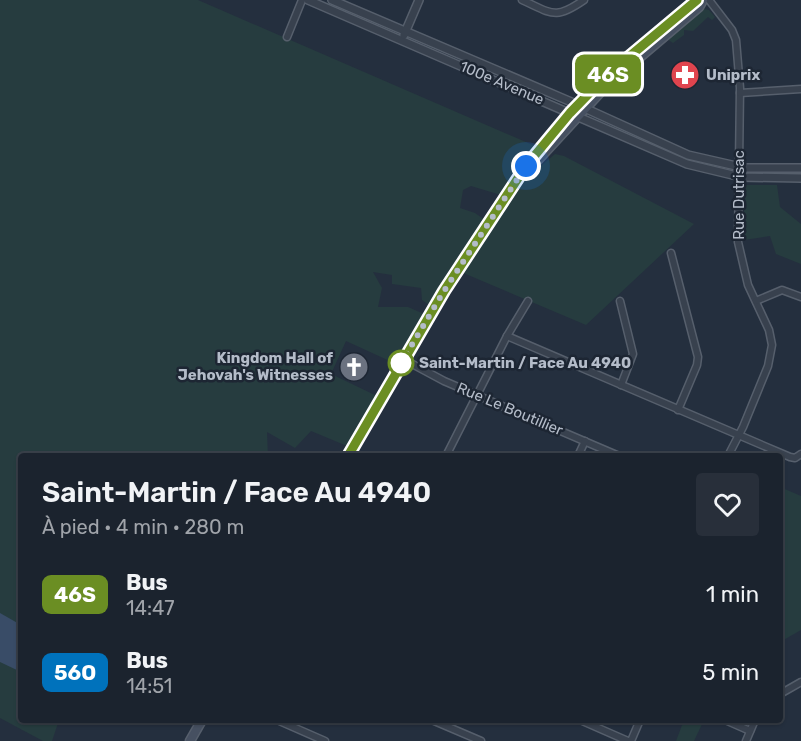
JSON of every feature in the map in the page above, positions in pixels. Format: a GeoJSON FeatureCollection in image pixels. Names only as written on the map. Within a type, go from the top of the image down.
{"type":"FeatureCollection","features":[{"type":"Feature","properties":{"kind":"main road"},"geometry":{"type":"LineString","coordinates":[[350,453],[449,282],[526,166],[615,68],[697,0]]}},
{"type":"Feature","properties":{"kind":"main road"},"geometry":{"type":"LineString","coordinates":[[581,107],[699,7],[703,0]]}},
{"type":"Feature","properties":{"kind":"main road"},"geometry":{"type":"LineString","coordinates":[[190,741],[200,723]]}},
{"type":"Feature","properties":{"kind":"street"},"geometry":{"type":"LineString","coordinates":[[287,37],[302,0]]}},
{"type":"Feature","properties":{"kind":"street","name":"100e Avenue"},"geometry":{"type":"LineString","coordinates":[[308,0],[677,161],[738,177],[801,178]]}},
{"type":"Feature","properties":{"kind":"street","name":"100e Avenue"},"geometry":{"type":"LineString","coordinates":[[332,0],[681,152],[738,167],[773,170],[801,168]]}},
{"type":"Feature","properties":{"kind":"street"},"geometry":{"type":"LineString","coordinates":[[402,40],[419,0]]}},
{"type":"Feature","properties":{"kind":"street"},"geometry":{"type":"LineString","coordinates":[[522,0],[557,14],[565,12],[584,0]]}},
{"type":"Feature","properties":{"kind":"street","name":"Rue Dutrisac"},"geometry":{"type":"LineString","coordinates":[[709,0],[736,38],[740,93],[737,226],[740,255],[748,285],[770,330],[772,351],[763,378],[730,453]]}},
{"type":"Feature","properties":{"kind":"street"},"geometry":{"type":"LineString","coordinates":[[740,93],[801,89]]}},
{"type":"Feature","properties":{"kind":"street"},"geometry":{"type":"LineString","coordinates":[[670,252],[698,360],[678,410]]}},
{"type":"Feature","properties":{"kind":"street"},"geometry":{"type":"LineString","coordinates":[[756,301],[782,290],[801,297]]}},
{"type":"Feature","properties":{"kind":"street"},"geometry":{"type":"LineString","coordinates":[[451,453],[507,336],[528,301]]}},
{"type":"Feature","properties":{"kind":"street"},"geometry":{"type":"LineString","coordinates":[[620,301],[633,352],[621,385]]}},
{"type":"Feature","properties":{"kind":"street"},"geometry":{"type":"LineString","coordinates":[[507,336],[781,453]]}},
{"type":"Feature","properties":{"kind":"street","name":"Rue Le Boutillier"},"geometry":{"type":"LineString","coordinates":[[403,359],[432,375],[612,453]]}},
{"type":"Feature","properties":{"kind":"street"},"geometry":{"type":"LineString","coordinates":[[580,453],[585,441]]}},
{"type":"Feature","properties":{"kind":"street"},"geometry":{"type":"LineString","coordinates":[[783,454],[795,458],[801,454]]}},
{"type":"Feature","properties":{"kind":"street"},"geometry":{"type":"LineString","coordinates":[[783,692],[801,682]]}},
{"type":"Feature","properties":{"kind":"street"},"geometry":{"type":"LineString","coordinates":[[284,723],[325,741]]}},
{"type":"Feature","properties":{"kind":"street"},"geometry":{"type":"LineString","coordinates":[[439,723],[481,741]]}},
{"type":"Feature","properties":{"kind":"street"},"geometry":{"type":"LineString","coordinates":[[587,723],[630,741],[639,723]]}},
{"type":"Feature","properties":{"kind":"street"},"geometry":{"type":"LineString","coordinates":[[731,723],[750,731]]}},
{"type":"Feature","properties":{"kind":"street"},"geometry":{"type":"LineString","coordinates":[[746,741],[754,723]]}},
{"type":"Feature","properties":{"kind":"green space"},"geometry":{"type":"Polygon","coordinates":[[[0,0],[198,0],[535,146],[501,195],[471,186],[463,190],[460,208],[475,213],[485,220],[429,305],[422,300],[421,288],[392,284],[392,275],[373,272],[382,288],[378,307],[408,307],[424,314],[394,363],[346,341],[331,374],[377,396],[347,446],[311,431],[295,448],[267,432],[268,453],[18,453],[18,723],[58,723],[52,741],[43,741],[0,718],[0,0]]]}},
{"type":"Feature","properties":{"kind":"green space"},"geometry":{"type":"Polygon","coordinates":[[[704,9],[709,10],[715,17],[712,20],[708,17],[693,31],[684,30],[684,35],[673,43],[667,39],[704,9]]]}},
{"type":"Feature","properties":{"kind":"green space"},"geometry":{"type":"Polygon","coordinates":[[[555,154],[564,156],[694,224],[586,325],[461,272],[515,191],[524,180],[555,154]]]}},
{"type":"Feature","properties":{"kind":"green space"},"geometry":{"type":"Polygon","coordinates":[[[746,185],[777,185],[780,207],[801,224],[801,264],[776,254],[770,236],[744,240],[746,185]]]}},
{"type":"Feature","properties":{"kind":"green space"},"geometry":{"type":"Polygon","coordinates":[[[783,488],[801,496],[801,630],[783,640],[783,488]]]}},
{"type":"Feature","properties":{"kind":"green space"},"geometry":{"type":"Polygon","coordinates":[[[683,723],[703,723],[694,741],[676,741],[683,723]]]}},
{"type":"Feature","properties":{"kind":"water"},"geometry":{"type":"Polygon","coordinates":[[[0,613],[18,623],[18,671],[0,662],[0,613]]]}},
{"type":"Feature","properties":{"kind":"bus line","name":"46S"},"geometry":{"type":"LineString","coordinates":[[350,453],[444,291],[526,166],[581,100],[606,76],[697,0]]}},
{"type":"Feature","properties":{"kind":"place","name":"Uniprix"},"geometry":{"type":"Point","coordinates":[685,75]}},
{"type":"Feature","properties":{"kind":"place","name":"Saint-Martin / Face Au 4940"},"geometry":{"type":"Point","coordinates":[401,363]}},
{"type":"Feature","properties":{"kind":"place","name":"Kingdom Hall of Jehovah's Witnesses"},"geometry":{"type":"Point","coordinates":[354,367]}},
{"type":"Feature","properties":{"kind":"route"},"geometry":{"type":"LineString","coordinates":[[401,363],[444,291],[526,166]]}}]}
